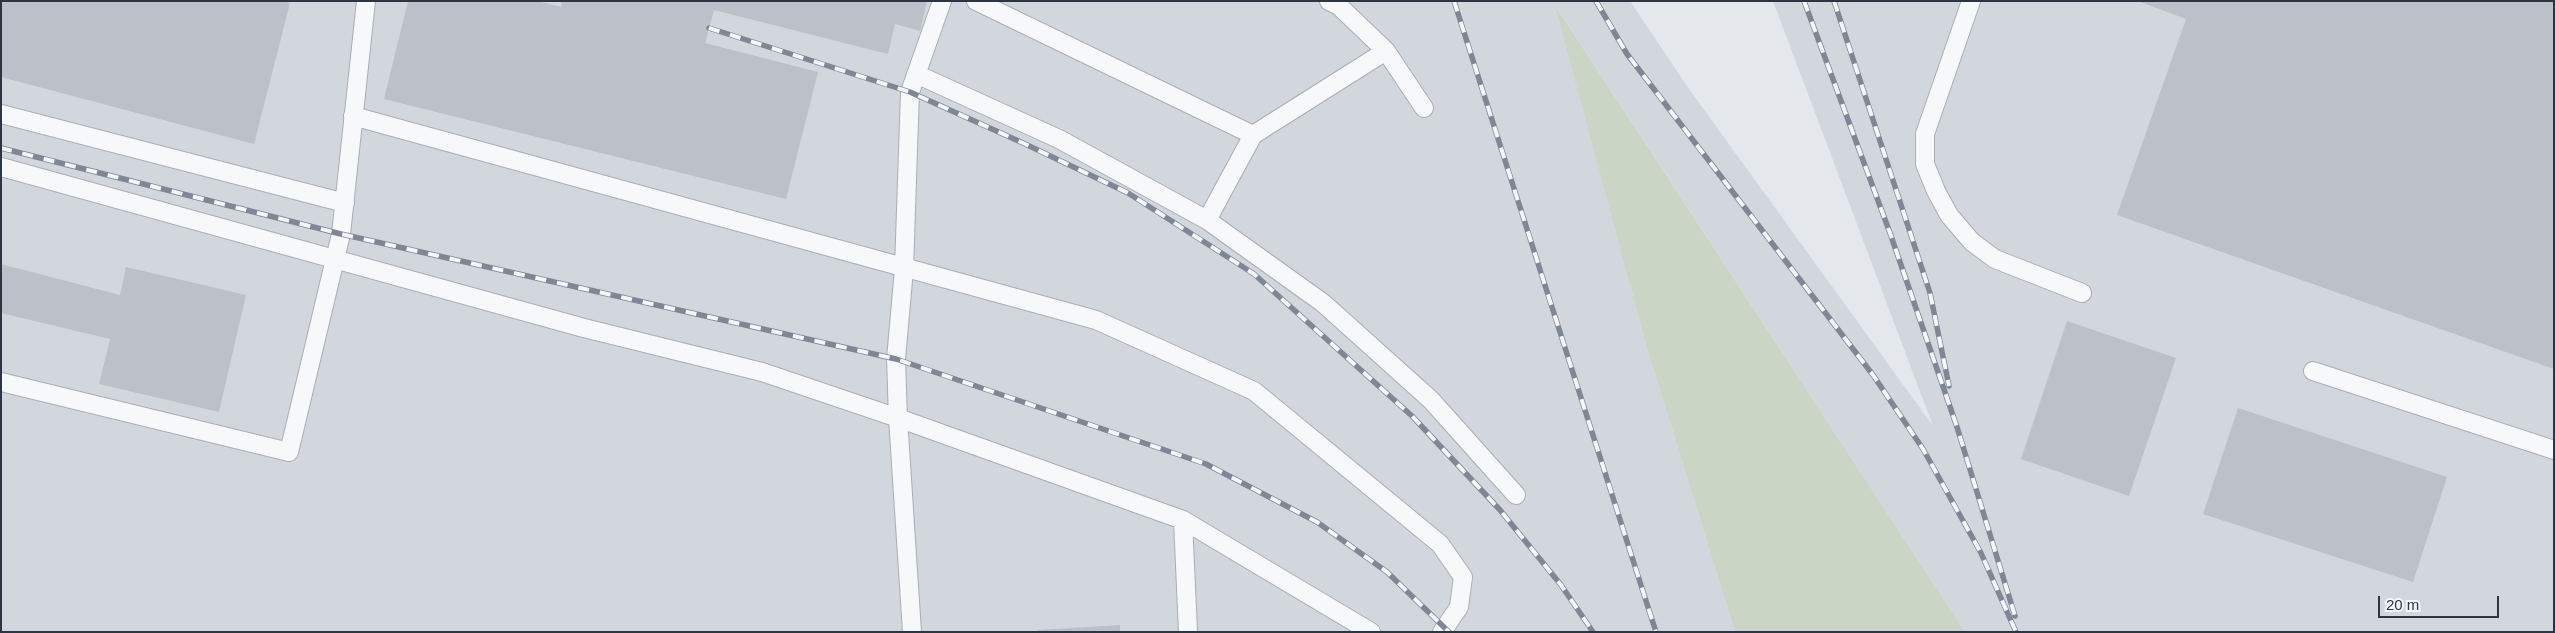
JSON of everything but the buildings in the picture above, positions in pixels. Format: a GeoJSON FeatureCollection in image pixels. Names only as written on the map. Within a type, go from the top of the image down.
{"type":"FeatureCollection","features":[{"type":"Feature","properties":{"kind":"lane"},"geometry":{"type":"LineString","coordinates":[[1,382],[289,452],[336,259],[345,203],[366,1]]}},
{"type":"Feature","properties":{"kind":"lane"},"geometry":{"type":"LineString","coordinates":[[912,632],[896,359],[904,269],[910,92],[942,1]]}},
{"type":"Feature","properties":{"kind":"lane"},"geometry":{"type":"LineString","coordinates":[[976,1],[1253,136]]}},
{"type":"Feature","properties":{"kind":"lane"},"geometry":{"type":"LineString","coordinates":[[1329,1],[1339,6],[1386,51],[1424,108]]}},
{"type":"Feature","properties":{"kind":"lane"},"geometry":{"type":"LineString","coordinates":[[1971,1],[1925,134],[1925,164],[1936,191],[1949,215],[1972,242],[1995,259],[2082,292]]}},
{"type":"Feature","properties":{"kind":"lane"},"geometry":{"type":"LineString","coordinates":[[1208,220],[1253,136],[1386,51]]}},
{"type":"Feature","properties":{"kind":"lane"},"geometry":{"type":"LineString","coordinates":[[916,74],[1059,139],[1208,220],[1331,310],[1431,400],[1516,495]]}},
{"type":"Feature","properties":{"kind":"lane"},"geometry":{"type":"LineString","coordinates":[[1,114],[345,203]]}},
{"type":"Feature","properties":{"kind":"lane"},"geometry":{"type":"LineString","coordinates":[[354,116],[904,269],[1096,320],[1254,390],[1440,544],[1463,577],[1459,607],[1442,632]]}},
{"type":"Feature","properties":{"kind":"lane"},"geometry":{"type":"LineString","coordinates":[[1,168],[584,328],[762,372],[898,418],[1184,520],[1371,632]]}},
{"type":"Feature","properties":{"kind":"lane"},"geometry":{"type":"LineString","coordinates":[[2313,371],[2554,450]]}},
{"type":"Feature","properties":{"kind":"lane"},"geometry":{"type":"LineString","coordinates":[[1184,520],[1188,632]]}},
{"type":"Feature","properties":{"kind":"shaded area"},"geometry":{"type":"Polygon","coordinates":[[[1,1],[1630,1],[1689,89],[1933,426],[1773,1],[2554,1],[2554,632],[1965,632],[1556,6],[1646,345],[1735,632],[1,632],[1,1]]]}},
{"type":"Feature","properties":{"kind":"green space"},"geometry":{"type":"Polygon","coordinates":[[[1555,5],[1965,632],[1735,632],[1646,345],[1555,5]]]}},
{"type":"Feature","properties":{"kind":"railway"},"geometry":{"type":"LineString","coordinates":[[1454,1],[1656,632]]}},
{"type":"Feature","properties":{"kind":"railway"},"geometry":{"type":"LineString","coordinates":[[1596,1],[1627,54],[1873,375],[1923,449],[1981,553],[2016,632]]}},
{"type":"Feature","properties":{"kind":"railway"},"geometry":{"type":"LineString","coordinates":[[1804,1],[1890,233],[1957,427],[2015,616]]}},
{"type":"Feature","properties":{"kind":"railway"},"geometry":{"type":"LineString","coordinates":[[1834,1],[1930,293],[1949,386]]}},
{"type":"Feature","properties":{"kind":"railway"},"geometry":{"type":"LineString","coordinates":[[709,28],[910,92],[1023,143],[1128,193],[1254,274],[1412,416],[1500,510],[1561,585],[1593,632]]}},
{"type":"Feature","properties":{"kind":"railway"},"geometry":{"type":"LineString","coordinates":[[1,148],[341,234],[896,359],[1206,464],[1317,522],[1387,572],[1449,632]]}}]}
